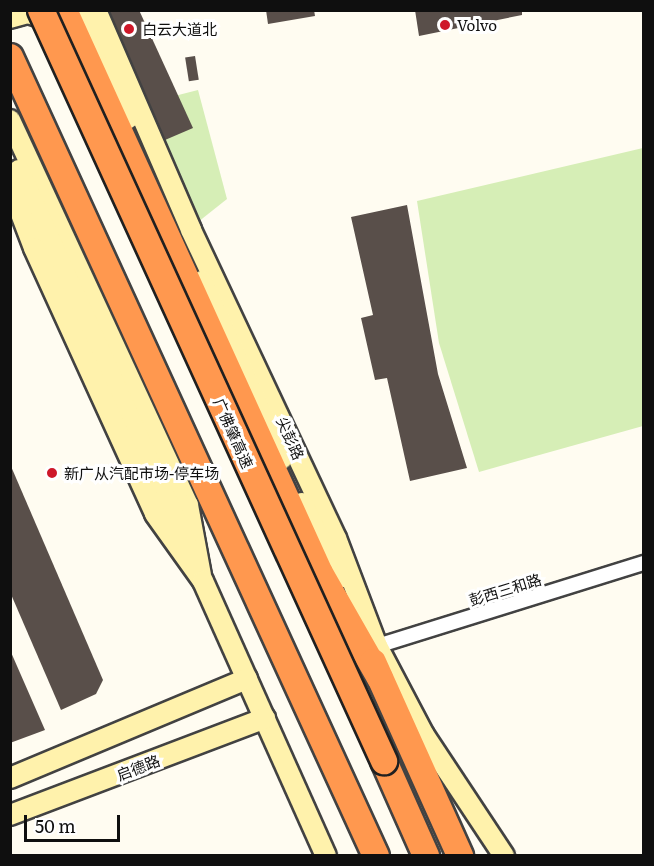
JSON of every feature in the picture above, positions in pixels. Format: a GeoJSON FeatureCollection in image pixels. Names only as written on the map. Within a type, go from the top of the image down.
{"type":"FeatureCollection","features":[{"type":"Feature","properties":{"kind":"highway","name":"广佛肇高速"},"geometry":{"type":"LineString","coordinates":[[41,10],[426,855]]}},
{"type":"Feature","properties":{"kind":"highway"},"geometry":{"type":"LineString","coordinates":[[64,10],[320,573],[380,678]]}},
{"type":"Feature","properties":{"kind":"highway"},"geometry":{"type":"LineString","coordinates":[[10,57],[376,855]]}},
{"type":"Feature","properties":{"kind":"highway"},"geometry":{"type":"LineString","coordinates":[[309,519],[460,855]]}},
{"type":"Feature","properties":{"kind":"street"},"geometry":{"type":"LineString","coordinates":[[79,10],[309,519],[377,646]]}},
{"type":"Feature","properties":{"kind":"street","name":"尖彭路"},"geometry":{"type":"LineString","coordinates":[[96,10],[191,230],[336,538],[377,646],[424,735],[504,855]]}},
{"type":"Feature","properties":{"kind":"street"},"geometry":{"type":"LineString","coordinates":[[10,18],[28,13],[50,19],[84,56]]}},
{"type":"Feature","properties":{"kind":"street"},"geometry":{"type":"LineString","coordinates":[[10,120],[188,505],[202,581]]}},
{"type":"Feature","properties":{"kind":"street"},"geometry":{"type":"LineString","coordinates":[[10,151],[326,855]]}},
{"type":"Feature","properties":{"kind":"street"},"geometry":{"type":"LineString","coordinates":[[10,185],[155,514],[202,581]]}},
{"type":"Feature","properties":{"kind":"street","name":"彭西三和路"},"geometry":{"type":"LineString","coordinates":[[377,646],[644,562]]}},
{"type":"Feature","properties":{"kind":"street"},"geometry":{"type":"LineString","coordinates":[[10,778],[247,679]]}},
{"type":"Feature","properties":{"kind":"street","name":"启德路"},"geometry":{"type":"LineString","coordinates":[[10,815],[265,718]]}},
{"type":"Feature","properties":{"kind":"green space"},"geometry":{"type":"Polygon","coordinates":[[[198,90],[227,199],[198,222],[147,103],[198,90]]]}},
{"type":"Feature","properties":{"kind":"green space"},"geometry":{"type":"Polygon","coordinates":[[[643,148],[643,426],[479,472],[439,343],[417,201],[643,148]]]}},
{"type":"Feature","properties":{"kind":"building","name":"白云大道北"},"geometry":{"type":"Polygon","coordinates":[[[109,10],[139,10],[193,128],[165,140],[109,10]]]}},
{"type":"Feature","properties":{"kind":"building"},"geometry":{"type":"Polygon","coordinates":[[[266,10],[314,10],[315,16],[268,24],[266,10]]]}},
{"type":"Feature","properties":{"kind":"building","name":"Volvo"},"geometry":{"type":"Polygon","coordinates":[[[415,10],[522,10],[522,15],[419,36],[415,10]]]}},
{"type":"Feature","properties":{"kind":"building"},"geometry":{"type":"Polygon","coordinates":[[[195,56],[199,80],[189,81],[185,58],[195,56]]]}},
{"type":"Feature","properties":{"kind":"building"},"geometry":{"type":"Polygon","coordinates":[[[407,205],[438,374],[467,468],[410,481],[387,378],[375,380],[361,318],[373,315],[351,217],[407,205]]]}},
{"type":"Feature","properties":{"kind":"building"},"geometry":{"type":"Polygon","coordinates":[[[10,464],[103,680],[96,694],[61,710],[10,592],[10,464]]]}},
{"type":"Feature","properties":{"kind":"building"},"geometry":{"type":"Polygon","coordinates":[[[10,650],[45,730],[10,743],[10,650]]]}},
{"type":"Feature","properties":{"kind":"place","name":"Volvo"},"geometry":{"type":"Point","coordinates":[445,25]}},
{"type":"Feature","properties":{"kind":"place","name":"白云大道北"},"geometry":{"type":"Point","coordinates":[129,29]}},
{"type":"Feature","properties":{"kind":"place","name":"新广从汽配市场-停车场"},"geometry":{"type":"Point","coordinates":[52,473]}}]}
